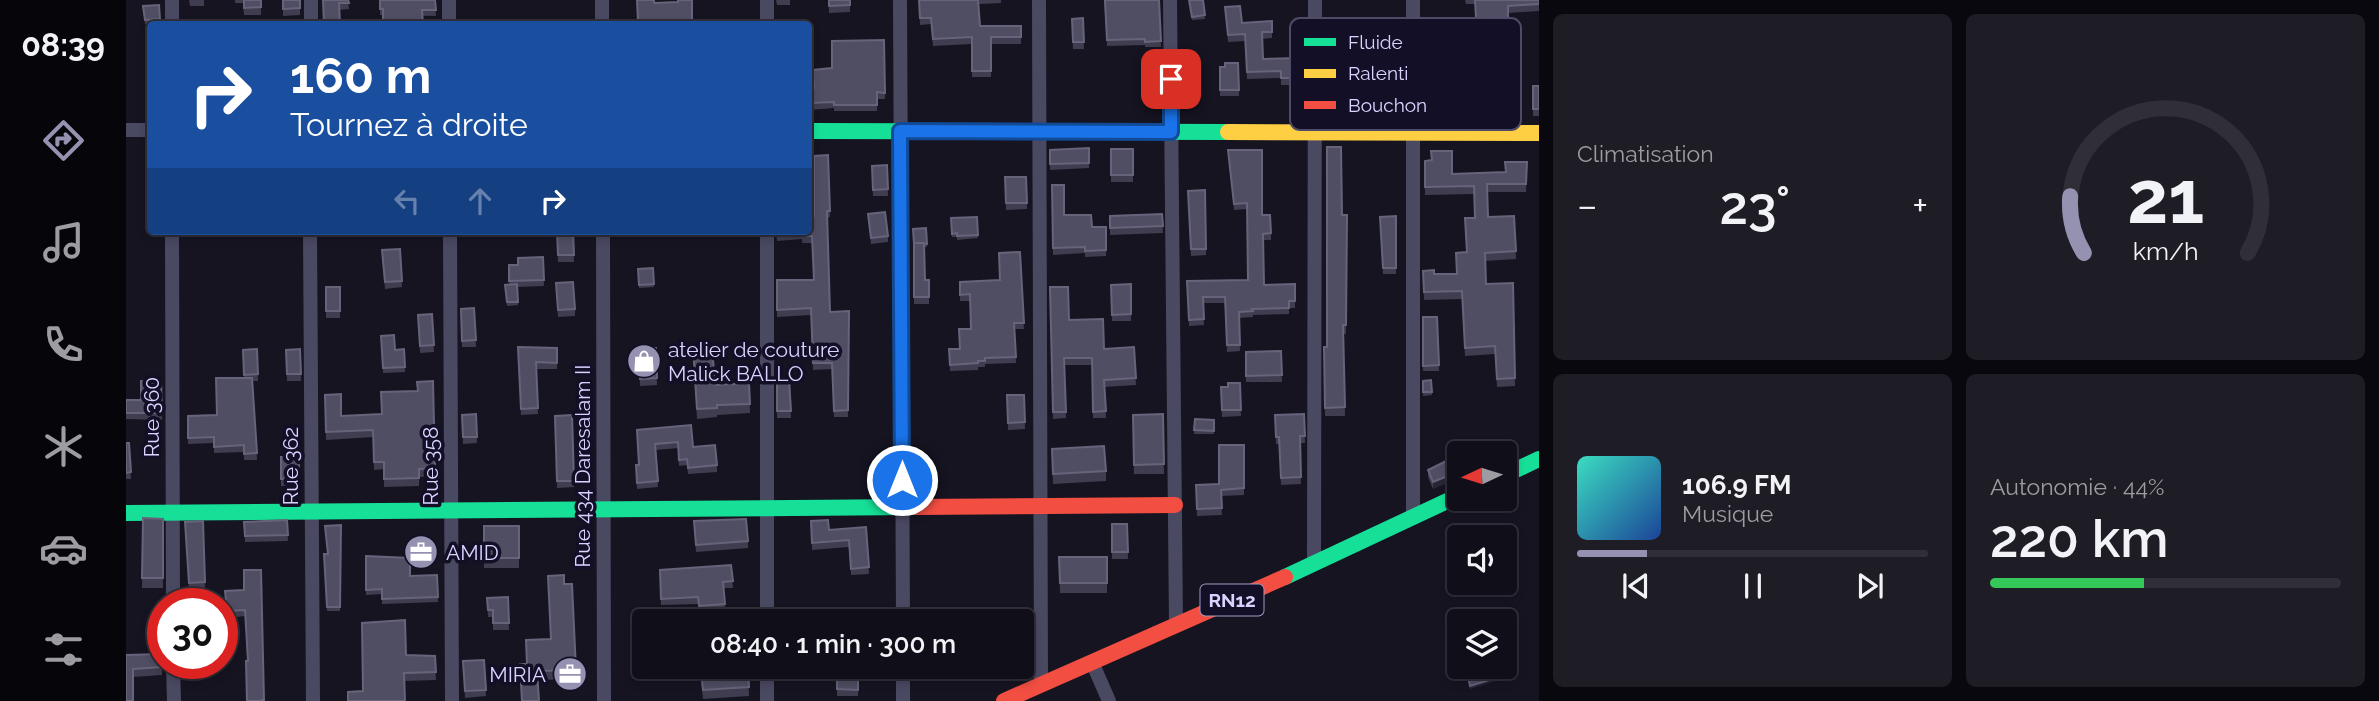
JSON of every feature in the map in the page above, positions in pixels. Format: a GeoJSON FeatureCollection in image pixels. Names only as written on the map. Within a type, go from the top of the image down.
{"type":"FeatureCollection","features":[{"type":"Feature","properties":{"kind":"street"},"geometry":{"type":"LineString","coordinates":[[172,0],[172,21]]}},
{"type":"Feature","properties":{"kind":"street"},"geometry":{"type":"LineString","coordinates":[[311,0],[311,21]]}},
{"type":"Feature","properties":{"kind":"street"},"geometry":{"type":"LineString","coordinates":[[449,0],[449,21]]}},
{"type":"Feature","properties":{"kind":"street"},"geometry":{"type":"LineString","coordinates":[[602,0],[602,21]]}},
{"type":"Feature","properties":{"kind":"street"},"geometry":{"type":"LineString","coordinates":[[767,0],[767,21]]}},
{"type":"Feature","properties":{"kind":"street"},"geometry":{"type":"LineString","coordinates":[[900,0],[903,609]]}},
{"type":"Feature","properties":{"kind":"street"},"geometry":{"type":"LineString","coordinates":[[1039,0],[1041,685]]}},
{"type":"Feature","properties":{"kind":"street"},"geometry":{"type":"LineString","coordinates":[[1170,0],[1176,624]]}},
{"type":"Feature","properties":{"kind":"street"},"geometry":{"type":"LineString","coordinates":[[1315,0],[1315,18]]}},
{"type":"Feature","properties":{"kind":"street"},"geometry":{"type":"LineString","coordinates":[[1413,0],[1413,18]]}},
{"type":"Feature","properties":{"kind":"street"},"geometry":{"type":"LineString","coordinates":[[126,130],[147,130]]}},
{"type":"Feature","properties":{"kind":"street"},"geometry":{"type":"LineString","coordinates":[[812,131],[1539,133]]}},
{"type":"Feature","properties":{"kind":"street"},"geometry":{"type":"LineString","coordinates":[[1314,564],[1315,132]]}},
{"type":"Feature","properties":{"kind":"street"},"geometry":{"type":"LineString","coordinates":[[1413,132],[1413,517]]}},
{"type":"Feature","properties":{"kind":"street","name":"Rue 360"},"geometry":{"type":"LineString","coordinates":[[172,235],[173,588]]}},
{"type":"Feature","properties":{"kind":"street","name":"Rue 362"},"geometry":{"type":"LineString","coordinates":[[310,235],[313,701]]}},
{"type":"Feature","properties":{"kind":"street","name":"Rue 358"},"geometry":{"type":"LineString","coordinates":[[450,235],[452,701]]}},
{"type":"Feature","properties":{"kind":"street","name":"Rue 434 Daresalam II"},"geometry":{"type":"LineString","coordinates":[[603,235],[604,701]]}},
{"type":"Feature","properties":{"kind":"street"},"geometry":{"type":"LineString","coordinates":[[767,235],[767,609]]}},
{"type":"Feature","properties":{"kind":"street"},"geometry":{"type":"LineString","coordinates":[[1517,469],[1539,459]]}},
{"type":"Feature","properties":{"kind":"street","name":"RN12"},"geometry":{"type":"LineString","coordinates":[[1004,701],[1314,564],[1447,501]]}},
{"type":"Feature","properties":{"kind":"street"},"geometry":{"type":"LineString","coordinates":[[126,513],[1175,505]]}},
{"type":"Feature","properties":{"kind":"street"},"geometry":{"type":"LineString","coordinates":[[1092,662],[1109,701]]}},
{"type":"Feature","properties":{"kind":"street"},"geometry":{"type":"LineString","coordinates":[[173,679],[174,701]]}},
{"type":"Feature","properties":{"kind":"street"},"geometry":{"type":"LineString","coordinates":[[767,679],[768,701]]}},
{"type":"Feature","properties":{"kind":"street"},"geometry":{"type":"LineString","coordinates":[[903,679],[903,701]]}},
{"type":"Feature","properties":{"kind":"building"},"geometry":{"type":"Polygon","coordinates":[[[244,0],[261,0],[261,7],[244,8],[244,0]]]}},
{"type":"Feature","properties":{"kind":"building"},"geometry":{"type":"Polygon","coordinates":[[[283,0],[300,0],[300,8],[283,9],[283,0]]]}},
{"type":"Feature","properties":{"kind":"building"},"geometry":{"type":"Polygon","coordinates":[[[323,0],[348,0],[349,3],[339,3],[340,21],[324,21],[323,0]]]}},
{"type":"Feature","properties":{"kind":"building"},"geometry":{"type":"Polygon","coordinates":[[[380,0],[435,0],[436,10],[422,10],[423,21],[383,21],[383,9],[380,9],[380,0]]]}},
{"type":"Feature","properties":{"kind":"building"},"geometry":{"type":"Polygon","coordinates":[[[637,0],[654,0],[654,3],[692,0],[692,21],[638,21],[637,0]]]}},
{"type":"Feature","properties":{"kind":"building"},"geometry":{"type":"Polygon","coordinates":[[[829,0],[850,0],[850,5],[829,6],[829,0]]]}},
{"type":"Feature","properties":{"kind":"building"},"geometry":{"type":"Polygon","coordinates":[[[919,0],[978,0],[980,26],[1021,26],[1021,37],[991,37],[991,71],[972,71],[972,37],[933,39],[931,18],[920,18],[919,0]]]}},
{"type":"Feature","properties":{"kind":"building"},"geometry":{"type":"Polygon","coordinates":[[[1105,0],[1159,0],[1161,41],[1107,40],[1105,0]]]}},
{"type":"Feature","properties":{"kind":"building"},"geometry":{"type":"Polygon","coordinates":[[[1189,0],[1203,0],[1205,15],[1192,17],[1189,0]]]}},
{"type":"Feature","properties":{"kind":"building"},"geometry":{"type":"Polygon","coordinates":[[[1475,0],[1539,0],[1539,4],[1508,6],[1508,18],[1476,18],[1475,0]]]}},
{"type":"Feature","properties":{"kind":"building"},"geometry":{"type":"Polygon","coordinates":[[[159,5],[160,19],[145,20],[143,6],[159,5]]]}},
{"type":"Feature","properties":{"kind":"building"},"geometry":{"type":"Polygon","coordinates":[[[1240,6],[1242,23],[1272,21],[1272,32],[1262,32],[1263,59],[1290,58],[1290,78],[1281,78],[1281,71],[1247,72],[1245,34],[1228,35],[1225,7],[1240,6]]]}},
{"type":"Feature","properties":{"kind":"building"},"geometry":{"type":"Polygon","coordinates":[[[1083,18],[1084,42],[1073,42],[1072,19],[1083,18]]]}},
{"type":"Feature","properties":{"kind":"building"},"geometry":{"type":"Polygon","coordinates":[[[884,40],[885,93],[877,92],[877,105],[812,103],[813,70],[832,68],[832,41],[884,40]]]}},
{"type":"Feature","properties":{"kind":"building"},"geometry":{"type":"Polygon","coordinates":[[[1225,63],[1238,63],[1239,90],[1220,90],[1220,67],[1225,67],[1225,63]]]}},
{"type":"Feature","properties":{"kind":"building"},"geometry":{"type":"Polygon","coordinates":[[[1533,86],[1539,86],[1539,109],[1533,109],[1533,86]]]}},
{"type":"Feature","properties":{"kind":"building"},"geometry":{"type":"Polygon","coordinates":[[[1327,147],[1341,147],[1342,215],[1347,215],[1346,325],[1343,325],[1345,407],[1325,408],[1324,347],[1327,347],[1327,147]]]}},
{"type":"Feature","properties":{"kind":"building"},"geometry":{"type":"Polygon","coordinates":[[[1089,148],[1089,163],[1050,164],[1050,150],[1089,148]]]}},
{"type":"Feature","properties":{"kind":"building"},"geometry":{"type":"Polygon","coordinates":[[[1111,149],[1133,149],[1133,175],[1111,175],[1111,149]]]}},
{"type":"Feature","properties":{"kind":"building"},"geometry":{"type":"Polygon","coordinates":[[[1228,150],[1262,150],[1262,215],[1270,215],[1271,233],[1263,234],[1264,285],[1295,284],[1295,301],[1289,301],[1289,308],[1239,312],[1240,345],[1227,345],[1225,297],[1203,297],[1204,319],[1189,320],[1187,281],[1248,280],[1247,203],[1234,204],[1228,150]]]}},
{"type":"Feature","properties":{"kind":"building"},"geometry":{"type":"Polygon","coordinates":[[[1431,151],[1452,151],[1452,174],[1506,172],[1505,162],[1527,162],[1526,184],[1487,184],[1488,217],[1514,216],[1516,251],[1485,253],[1486,284],[1513,283],[1515,378],[1497,379],[1495,346],[1465,348],[1462,291],[1424,292],[1423,271],[1457,274],[1456,253],[1467,252],[1465,218],[1475,218],[1474,186],[1425,187],[1425,161],[1432,160],[1431,151]]]}},
{"type":"Feature","properties":{"kind":"building"},"geometry":{"type":"Polygon","coordinates":[[[828,155],[830,312],[849,311],[848,410],[834,411],[832,363],[813,363],[811,308],[777,310],[777,280],[814,280],[812,236],[802,235],[812,235],[814,156],[828,155]]]}},
{"type":"Feature","properties":{"kind":"building"},"geometry":{"type":"Polygon","coordinates":[[[887,165],[888,189],[873,190],[872,166],[887,165]]]}},
{"type":"Feature","properties":{"kind":"building"},"geometry":{"type":"Polygon","coordinates":[[[1005,177],[1026,177],[1027,203],[1006,203],[1005,177]]]}},
{"type":"Feature","properties":{"kind":"building"},"geometry":{"type":"Polygon","coordinates":[[[1052,185],[1064,185],[1064,215],[1091,215],[1092,227],[1106,227],[1106,250],[1085,251],[1085,247],[1053,248],[1052,185]]]}},
{"type":"Feature","properties":{"kind":"building"},"geometry":{"type":"Polygon","coordinates":[[[1205,190],[1206,249],[1191,249],[1188,191],[1205,190]]]}},
{"type":"Feature","properties":{"kind":"building"},"geometry":{"type":"Polygon","coordinates":[[[885,212],[888,236],[871,238],[868,214],[885,212]]]}},
{"type":"Feature","properties":{"kind":"building"},"geometry":{"type":"Polygon","coordinates":[[[1162,214],[1163,226],[1110,228],[1110,216],[1162,214]]]}},
{"type":"Feature","properties":{"kind":"building"},"geometry":{"type":"Polygon","coordinates":[[[1396,216],[1396,268],[1383,268],[1380,217],[1396,216]]]}},
{"type":"Feature","properties":{"kind":"building"},"geometry":{"type":"Polygon","coordinates":[[[977,217],[978,235],[952,234],[951,218],[977,217]]]}},
{"type":"Feature","properties":{"kind":"building"},"geometry":{"type":"Polygon","coordinates":[[[926,228],[927,244],[914,244],[913,229],[926,228]]]}},
{"type":"Feature","properties":{"kind":"building"},"geometry":{"type":"Polygon","coordinates":[[[557,235],[573,235],[574,255],[558,255],[557,235]]]}},
{"type":"Feature","properties":{"kind":"building"},"geometry":{"type":"Polygon","coordinates":[[[914,243],[924,243],[925,280],[929,280],[929,297],[914,297],[914,243]]]}},
{"type":"Feature","properties":{"kind":"building"},"geometry":{"type":"Polygon","coordinates":[[[400,249],[402,281],[385,282],[382,250],[400,249]]]}},
{"type":"Feature","properties":{"kind":"building"},"geometry":{"type":"Polygon","coordinates":[[[1020,252],[1024,323],[1014,323],[1016,357],[985,358],[985,361],[978,363],[950,365],[949,349],[960,349],[959,329],[971,329],[970,294],[960,295],[960,282],[1000,280],[999,253],[1020,252]]]}},
{"type":"Feature","properties":{"kind":"building"},"geometry":{"type":"Polygon","coordinates":[[[543,257],[544,280],[509,281],[509,265],[518,265],[518,258],[543,257]]]}},
{"type":"Feature","properties":{"kind":"building"},"geometry":{"type":"Polygon","coordinates":[[[653,268],[654,284],[639,285],[638,269],[653,268]]]}},
{"type":"Feature","properties":{"kind":"building"},"geometry":{"type":"Polygon","coordinates":[[[573,282],[575,309],[558,310],[556,283],[573,282]]]}},
{"type":"Feature","properties":{"kind":"building"},"geometry":{"type":"Polygon","coordinates":[[[517,284],[518,302],[507,302],[505,285],[517,284]]]}},
{"type":"Feature","properties":{"kind":"building"},"geometry":{"type":"Polygon","coordinates":[[[1131,284],[1131,314],[1112,315],[1111,285],[1131,284]]]}},
{"type":"Feature","properties":{"kind":"building"},"geometry":{"type":"Polygon","coordinates":[[[326,287],[340,287],[340,311],[326,311],[326,287]]]}},
{"type":"Feature","properties":{"kind":"building"},"geometry":{"type":"Polygon","coordinates":[[[1050,287],[1068,287],[1069,320],[1103,319],[1104,349],[1134,347],[1136,378],[1104,380],[1106,411],[1093,412],[1092,358],[1064,358],[1066,412],[1053,412],[1050,287]]]}},
{"type":"Feature","properties":{"kind":"building"},"geometry":{"type":"Polygon","coordinates":[[[474,308],[476,340],[462,341],[461,309],[474,308]]]}},
{"type":"Feature","properties":{"kind":"building"},"geometry":{"type":"Polygon","coordinates":[[[432,314],[434,345],[420,346],[418,315],[432,314]]]}},
{"type":"Feature","properties":{"kind":"building"},"geometry":{"type":"Polygon","coordinates":[[[1423,317],[1437,317],[1439,365],[1423,366],[1423,317]]]}},
{"type":"Feature","properties":{"kind":"building"},"geometry":{"type":"Polygon","coordinates":[[[394,335],[395,350],[404,349],[405,367],[383,368],[381,336],[394,335]]]}},
{"type":"Feature","properties":{"kind":"building"},"geometry":{"type":"Polygon","coordinates":[[[712,346],[715,385],[749,383],[750,404],[717,405],[717,408],[697,409],[693,347],[712,346]]]}},
{"type":"Feature","properties":{"kind":"building"},"geometry":{"type":"Polygon","coordinates":[[[518,347],[557,348],[557,363],[536,362],[538,408],[521,409],[518,347]]]}},
{"type":"Feature","properties":{"kind":"building"},"geometry":{"type":"Polygon","coordinates":[[[656,348],[657,378],[640,379],[639,349],[656,348]]]}},
{"type":"Feature","properties":{"kind":"building"},"geometry":{"type":"Polygon","coordinates":[[[257,349],[258,374],[244,375],[243,350],[257,349]]]}},
{"type":"Feature","properties":{"kind":"building"},"geometry":{"type":"Polygon","coordinates":[[[300,349],[301,374],[287,374],[286,350],[300,349]]]}},
{"type":"Feature","properties":{"kind":"building"},"geometry":{"type":"Polygon","coordinates":[[[1281,351],[1282,375],[1246,376],[1246,352],[1281,351]]]}},
{"type":"Feature","properties":{"kind":"building"},"geometry":{"type":"Polygon","coordinates":[[[216,378],[252,378],[257,453],[244,454],[244,445],[214,447],[214,437],[188,438],[188,416],[217,415],[216,378]]]}},
{"type":"Feature","properties":{"kind":"building"},"geometry":{"type":"Polygon","coordinates":[[[777,379],[789,379],[791,411],[777,411],[777,379]]]}},
{"type":"Feature","properties":{"kind":"building"},"geometry":{"type":"Polygon","coordinates":[[[1431,380],[1432,392],[1423,392],[1423,381],[1431,380]]]}},
{"type":"Feature","properties":{"kind":"building"},"geometry":{"type":"Polygon","coordinates":[[[141,381],[161,381],[162,413],[126,413],[126,400],[141,400],[141,381]]]}},
{"type":"Feature","properties":{"kind":"building"},"geometry":{"type":"Polygon","coordinates":[[[433,381],[435,468],[419,469],[419,478],[384,479],[384,462],[374,462],[373,430],[326,432],[325,395],[341,394],[341,416],[382,414],[381,392],[418,391],[417,382],[433,381]]]}},
{"type":"Feature","properties":{"kind":"building"},"geometry":{"type":"Polygon","coordinates":[[[1228,383],[1240,383],[1241,410],[1222,410],[1221,387],[1228,387],[1228,383]]]}},
{"type":"Feature","properties":{"kind":"building"},"geometry":{"type":"Polygon","coordinates":[[[1007,395],[1024,395],[1025,422],[1008,423],[1007,395]]]}},
{"type":"Feature","properties":{"kind":"building"},"geometry":{"type":"Polygon","coordinates":[[[476,414],[477,437],[463,437],[462,415],[476,414]]]}},
{"type":"Feature","properties":{"kind":"building"},"geometry":{"type":"Polygon","coordinates":[[[1163,414],[1164,464],[1134,465],[1133,415],[1163,414]]]}},
{"type":"Feature","properties":{"kind":"building"},"geometry":{"type":"Polygon","coordinates":[[[1304,414],[1305,436],[1300,436],[1301,477],[1281,478],[1275,415],[1304,414]]]}},
{"type":"Feature","properties":{"kind":"building"},"geometry":{"type":"Polygon","coordinates":[[[572,415],[574,481],[557,481],[555,416],[572,415]]]}},
{"type":"Feature","properties":{"kind":"building"},"geometry":{"type":"Polygon","coordinates":[[[1195,419],[1214,420],[1214,431],[1194,430],[1195,419]]]}},
{"type":"Feature","properties":{"kind":"building"},"geometry":{"type":"Polygon","coordinates":[[[691,425],[693,447],[715,445],[717,465],[688,468],[687,459],[679,460],[678,442],[655,444],[658,481],[637,483],[637,430],[691,425]]]}},
{"type":"Feature","properties":{"kind":"building"},"geometry":{"type":"Polygon","coordinates":[[[126,443],[129,443],[131,472],[126,473],[126,443]]]}},
{"type":"Feature","properties":{"kind":"building"},"geometry":{"type":"Polygon","coordinates":[[[1219,445],[1244,445],[1244,488],[1221,490],[1222,508],[1197,509],[1196,485],[1219,484],[1219,445]]]}},
{"type":"Feature","properties":{"kind":"building"},"geometry":{"type":"Polygon","coordinates":[[[1104,446],[1106,471],[1053,474],[1052,449],[1104,446]]]}},
{"type":"Feature","properties":{"kind":"building"},"geometry":{"type":"Polygon","coordinates":[[[281,457],[299,457],[299,479],[281,479],[281,457]]]}},
{"type":"Feature","properties":{"kind":"building"},"geometry":{"type":"Polygon","coordinates":[[[1447,460],[1447,476],[1433,482],[1428,470],[1447,460]]]}},
{"type":"Feature","properties":{"kind":"building"},"geometry":{"type":"Polygon","coordinates":[[[143,518],[163,519],[163,578],[142,578],[143,518]]]}},
{"type":"Feature","properties":{"kind":"building"},"geometry":{"type":"Polygon","coordinates":[[[746,519],[748,541],[696,545],[694,521],[746,519]]]}},
{"type":"Feature","properties":{"kind":"building"},"geometry":{"type":"Polygon","coordinates":[[[287,520],[288,535],[245,536],[244,522],[287,520]]]}},
{"type":"Feature","properties":{"kind":"building"},"geometry":{"type":"Polygon","coordinates":[[[828,520],[829,530],[866,527],[869,567],[851,569],[849,540],[812,543],[811,521],[828,520]]]}},
{"type":"Feature","properties":{"kind":"building"},"geometry":{"type":"Polygon","coordinates":[[[203,521],[205,582],[189,583],[185,522],[203,521]]]}},
{"type":"Feature","properties":{"kind":"building"},"geometry":{"type":"Polygon","coordinates":[[[1112,524],[1127,524],[1128,552],[1112,552],[1112,524]]]}},
{"type":"Feature","properties":{"kind":"building"},"geometry":{"type":"Polygon","coordinates":[[[341,525],[340,607],[327,607],[324,554],[328,554],[325,526],[341,525]]]}},
{"type":"Feature","properties":{"kind":"building"},"geometry":{"type":"Polygon","coordinates":[[[484,526],[519,526],[519,558],[484,558],[484,526]]]}},
{"type":"Feature","properties":{"kind":"building"},"geometry":{"type":"Polygon","coordinates":[[[366,556],[410,558],[410,576],[437,575],[438,597],[382,599],[382,589],[366,590],[366,556]]]}},
{"type":"Feature","properties":{"kind":"building"},"geometry":{"type":"Polygon","coordinates":[[[1059,557],[1107,557],[1107,583],[1060,583],[1059,557]]]}},
{"type":"Feature","properties":{"kind":"building"},"geometry":{"type":"Polygon","coordinates":[[[731,565],[733,581],[723,582],[725,604],[699,606],[698,597],[661,599],[660,570],[731,565]]]}},
{"type":"Feature","properties":{"kind":"building"},"geometry":{"type":"Polygon","coordinates":[[[244,570],[261,570],[262,701],[247,701],[245,610],[238,610],[238,590],[244,590],[244,570]]]}},
{"type":"Feature","properties":{"kind":"building"},"geometry":{"type":"Polygon","coordinates":[[[564,575],[564,584],[572,584],[576,670],[537,671],[539,701],[522,701],[520,664],[527,664],[526,640],[551,639],[548,576],[564,575]]]}},
{"type":"Feature","properties":{"kind":"building"},"geometry":{"type":"Polygon","coordinates":[[[508,597],[509,623],[493,623],[493,610],[488,610],[487,598],[508,597]]]}},
{"type":"Feature","properties":{"kind":"building"},"geometry":{"type":"Polygon","coordinates":[[[405,620],[406,655],[435,656],[436,672],[404,673],[405,701],[348,701],[348,692],[363,691],[362,623],[405,620]]]}},
{"type":"Feature","properties":{"kind":"building"},"geometry":{"type":"Polygon","coordinates":[[[147,654],[147,668],[133,669],[133,701],[126,701],[126,655],[147,654]]]}},
{"type":"Feature","properties":{"kind":"building"},"geometry":{"type":"Polygon","coordinates":[[[484,660],[486,690],[465,691],[463,661],[484,660]]]}},
{"type":"Feature","properties":{"kind":"building"},"geometry":{"type":"Polygon","coordinates":[[[702,679],[749,679],[749,687],[703,690],[702,679]]]}},
{"type":"Feature","properties":{"kind":"building"},"geometry":{"type":"Polygon","coordinates":[[[837,679],[858,679],[858,690],[837,689],[837,679]]]}},
{"type":"Feature","properties":{"kind":"building"},"geometry":{"type":"Polygon","coordinates":[[[1468,679],[1492,679],[1470,686],[1468,679]]]}},
{"type":"Feature","properties":{"kind":"traffic: fast"},"geometry":{"type":"LineString","coordinates":[[812,131],[1228,132]]}},
{"type":"Feature","properties":{"kind":"traffic: fast"},"geometry":{"type":"LineString","coordinates":[[1517,469],[1539,459]]}},
{"type":"Feature","properties":{"kind":"traffic: fast"},"geometry":{"type":"LineString","coordinates":[[1285,577],[1447,501]]}},
{"type":"Feature","properties":{"kind":"traffic: fast"},"geometry":{"type":"LineString","coordinates":[[126,513],[916,507]]}},
{"type":"Feature","properties":{"kind":"traffic: slow"},"geometry":{"type":"LineString","coordinates":[[1228,132],[1539,133]]}},
{"type":"Feature","properties":{"kind":"traffic: jam"},"geometry":{"type":"LineString","coordinates":[[916,507],[1175,505]]}},
{"type":"Feature","properties":{"kind":"traffic: jam"},"geometry":{"type":"LineString","coordinates":[[1004,701],[1285,577]]}},
{"type":"Feature","properties":{"kind":"place","name":"atelier de couture Malick BALLO"},"geometry":{"type":"Point","coordinates":[644,361]}},
{"type":"Feature","properties":{"kind":"place","name":"AMID"},"geometry":{"type":"Point","coordinates":[421,552]}},
{"type":"Feature","properties":{"kind":"place","name":"MIRIA"},"geometry":{"type":"Point","coordinates":[570,674]}},
{"type":"Feature","properties":{"kind":"route"},"geometry":{"type":"LineString","coordinates":[[902,480],[900,131],[1171,132],[1171,79]]}}]}
